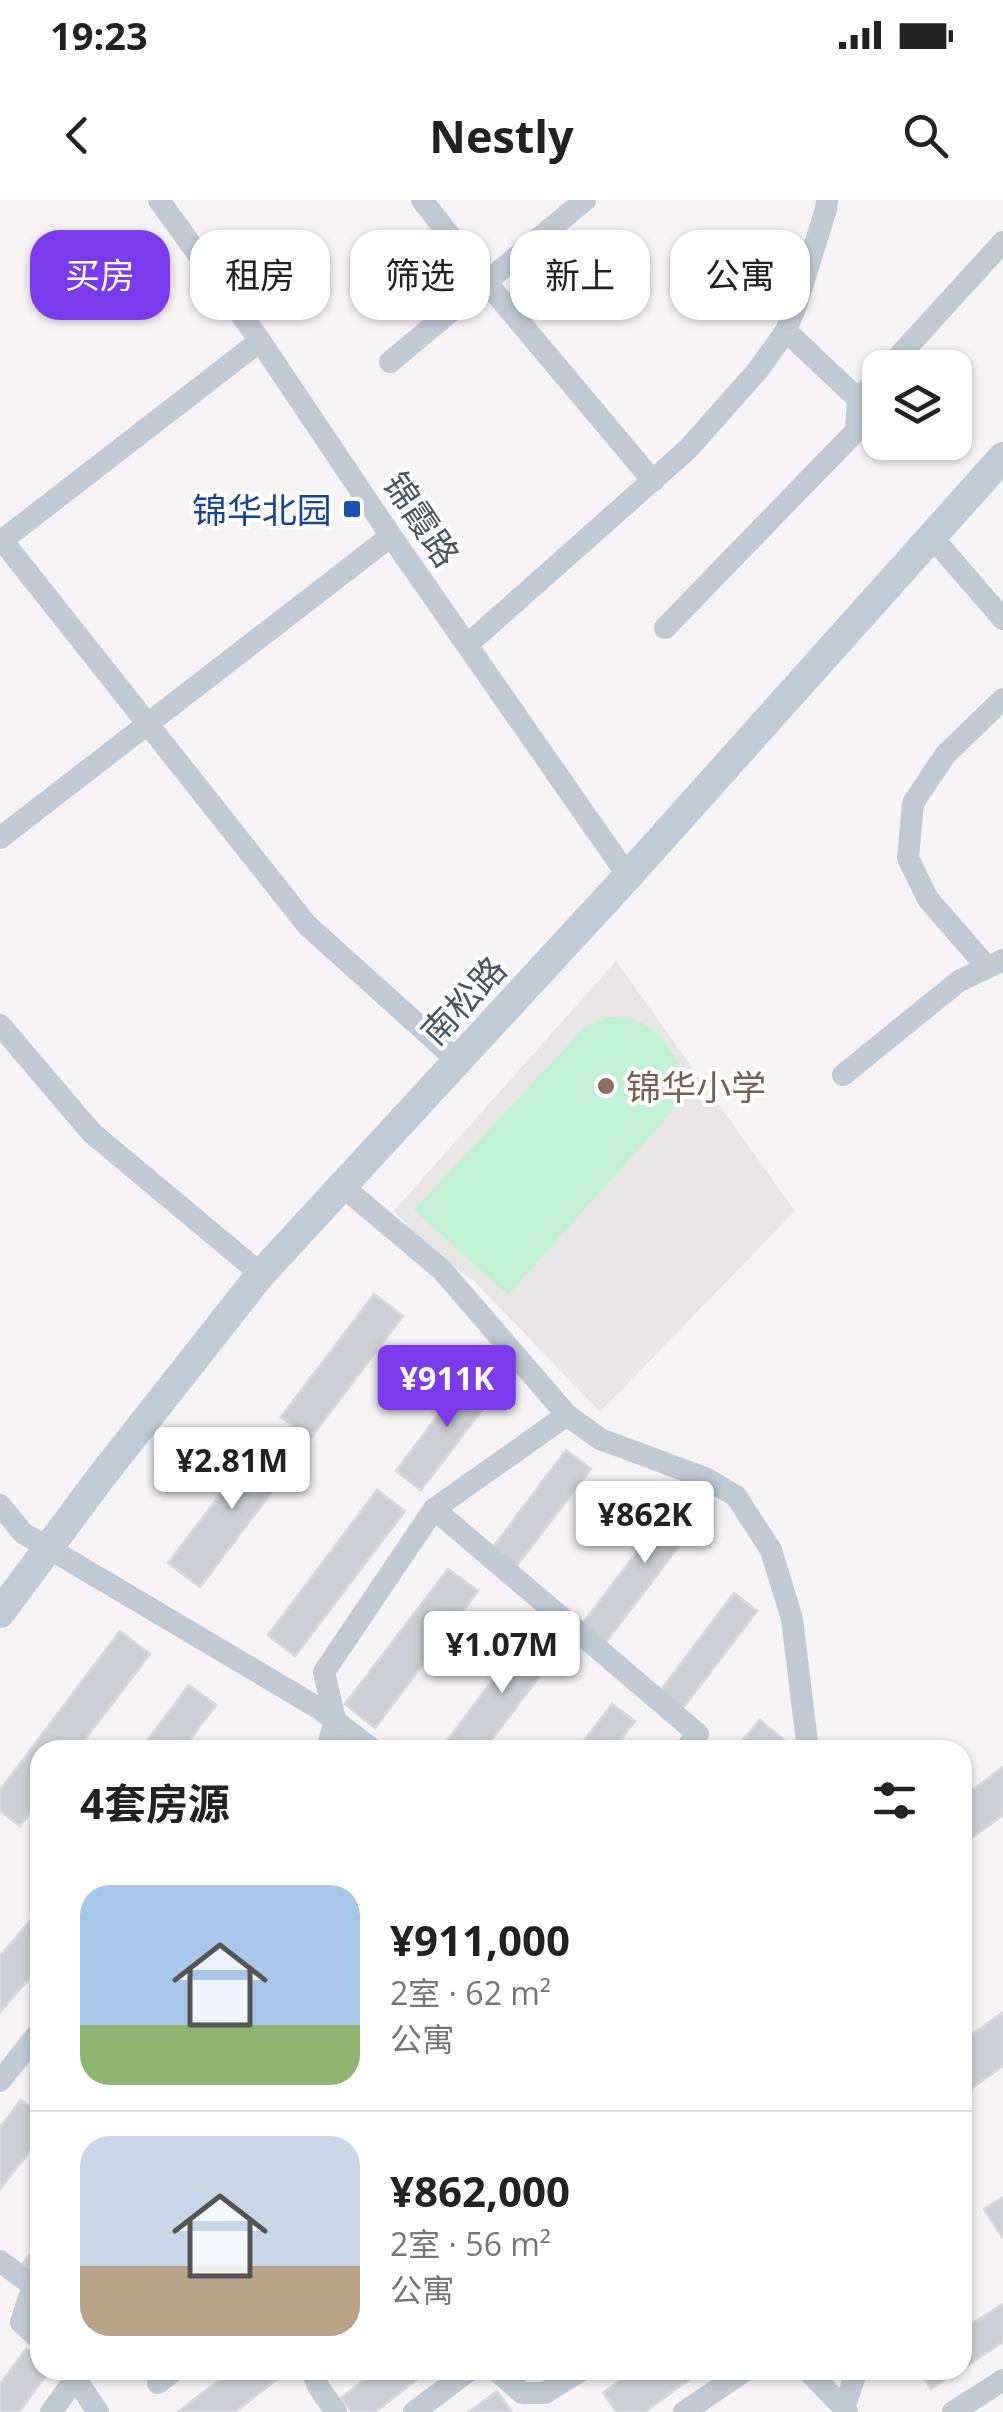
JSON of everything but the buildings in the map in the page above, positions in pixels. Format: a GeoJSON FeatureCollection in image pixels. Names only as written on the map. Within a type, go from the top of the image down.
{"type":"FeatureCollection","features":[{"type":"Feature","properties":{"kind":"street","name":"锦霞路"},"geometry":{"type":"LineString","coordinates":[[160,200],[628,876]]}},
{"type":"Feature","properties":{"kind":"street"},"geometry":{"type":"LineString","coordinates":[[422,200],[445,230]]}},
{"type":"Feature","properties":{"kind":"street"},"geometry":{"type":"LineString","coordinates":[[490,279],[585,200]]}},
{"type":"Feature","properties":{"kind":"street"},"geometry":{"type":"LineString","coordinates":[[467,645],[688,449],[746,384],[786,331],[798,303],[827,200]]}},
{"type":"Feature","properties":{"kind":"street"},"geometry":{"type":"LineString","coordinates":[[904,350],[1003,242]]}},
{"type":"Feature","properties":{"kind":"street"},"geometry":{"type":"LineString","coordinates":[[490,287],[652,481]]}},
{"type":"Feature","properties":{"kind":"street"},"geometry":{"type":"LineString","coordinates":[[390,362],[440,320]]}},
{"type":"Feature","properties":{"kind":"street"},"geometry":{"type":"LineString","coordinates":[[786,331],[858,399]]}},
{"type":"Feature","properties":{"kind":"street"},"geometry":{"type":"LineString","coordinates":[[260,340],[1,541],[307,926],[458,1062]]}},
{"type":"Feature","properties":{"kind":"street"},"geometry":{"type":"LineString","coordinates":[[665,628],[856,431],[858,399],[862,395]]}},
{"type":"Feature","properties":{"kind":"street","name":"南松路"},"geometry":{"type":"LineString","coordinates":[[0,1613],[261,1274],[628,876],[1003,458]]}},
{"type":"Feature","properties":{"kind":"street"},"geometry":{"type":"LineString","coordinates":[[0,838],[391,536]]}},
{"type":"Feature","properties":{"kind":"street"},"geometry":{"type":"LineString","coordinates":[[932,537],[1003,619]]}},
{"type":"Feature","properties":{"kind":"street"},"geometry":{"type":"LineString","coordinates":[[843,1075],[959,981],[995,963],[928,899],[908,858],[913,803],[945,755],[1003,699]]}},
{"type":"Feature","properties":{"kind":"street"},"geometry":{"type":"LineString","coordinates":[[0,1025],[92,1133],[261,1274]]}},
{"type":"Feature","properties":{"kind":"street"},"geometry":{"type":"LineString","coordinates":[[342,1186],[442,1270],[567,1415],[600,1439],[705,1478],[736,1496],[771,1550],[792,1619],[807,1740]]}},
{"type":"Feature","properties":{"kind":"street"},"geometry":{"type":"LineString","coordinates":[[330,1740],[335,1720],[324,1672],[434,1508],[567,1415]]}},
{"type":"Feature","properties":{"kind":"street"},"geometry":{"type":"LineString","coordinates":[[0,1505],[23,1533],[320,1709],[360,1740]]}},
{"type":"Feature","properties":{"kind":"street"},"geometry":{"type":"LineString","coordinates":[[434,1508],[698,1734],[693,1740]]}},
{"type":"Feature","properties":{"kind":"street"},"geometry":{"type":"LineString","coordinates":[[0,2081],[30,2044]]}},
{"type":"Feature","properties":{"kind":"street"},"geometry":{"type":"LineString","coordinates":[[0,2261],[30,2284]]}},
{"type":"Feature","properties":{"kind":"street"},"geometry":{"type":"LineString","coordinates":[[30,2302],[21,2322],[30,2331]]}},
{"type":"Feature","properties":{"kind":"street"},"geometry":{"type":"LineString","coordinates":[[51,2412],[70,2380]]}},
{"type":"Feature","properties":{"kind":"street"},"geometry":{"type":"LineString","coordinates":[[77,2380],[98,2412]]}},
{"type":"Feature","properties":{"kind":"street"},"geometry":{"type":"LineString","coordinates":[[316,2380],[336,2412]]}},
{"type":"Feature","properties":{"kind":"street"},"geometry":{"type":"LineString","coordinates":[[414,2412],[457,2380]]}},
{"type":"Feature","properties":{"kind":"street"},"geometry":{"type":"LineString","coordinates":[[507,2380],[522,2393],[546,2393],[566,2380]]}},
{"type":"Feature","properties":{"kind":"street"},"geometry":{"type":"LineString","coordinates":[[684,2412],[731,2380]]}},
{"type":"Feature","properties":{"kind":"street"},"geometry":{"type":"LineString","coordinates":[[816,2380],[845,2410],[854,2380]]}},
{"type":"Feature","properties":{"kind":"street"},"geometry":{"type":"LineString","coordinates":[[953,2412],[1003,2380]]}},
{"type":"Feature","properties":{"kind":"shaded area","name":"锦华小学"},"geometry":{"type":"Polygon","coordinates":[[[616,961],[795,1211],[600,1412],[474,1281],[433,1252],[394,1211],[616,961]]]}},
{"type":"Feature","properties":{"kind":"green space"},"geometry":{"type":"Polygon","coordinates":[[[610,1017],[627,1018],[653,1029],[670,1049],[692,1089],[508,1295],[414,1210],[586,1026],[610,1017]]]}},
{"type":"Feature","properties":{"kind":"place","name":"锦华北园"},"geometry":{"type":"Point","coordinates":[352,509]}},
{"type":"Feature","properties":{"kind":"place","name":"锦华小学"},"geometry":{"type":"Point","coordinates":[606,1086]}}]}
